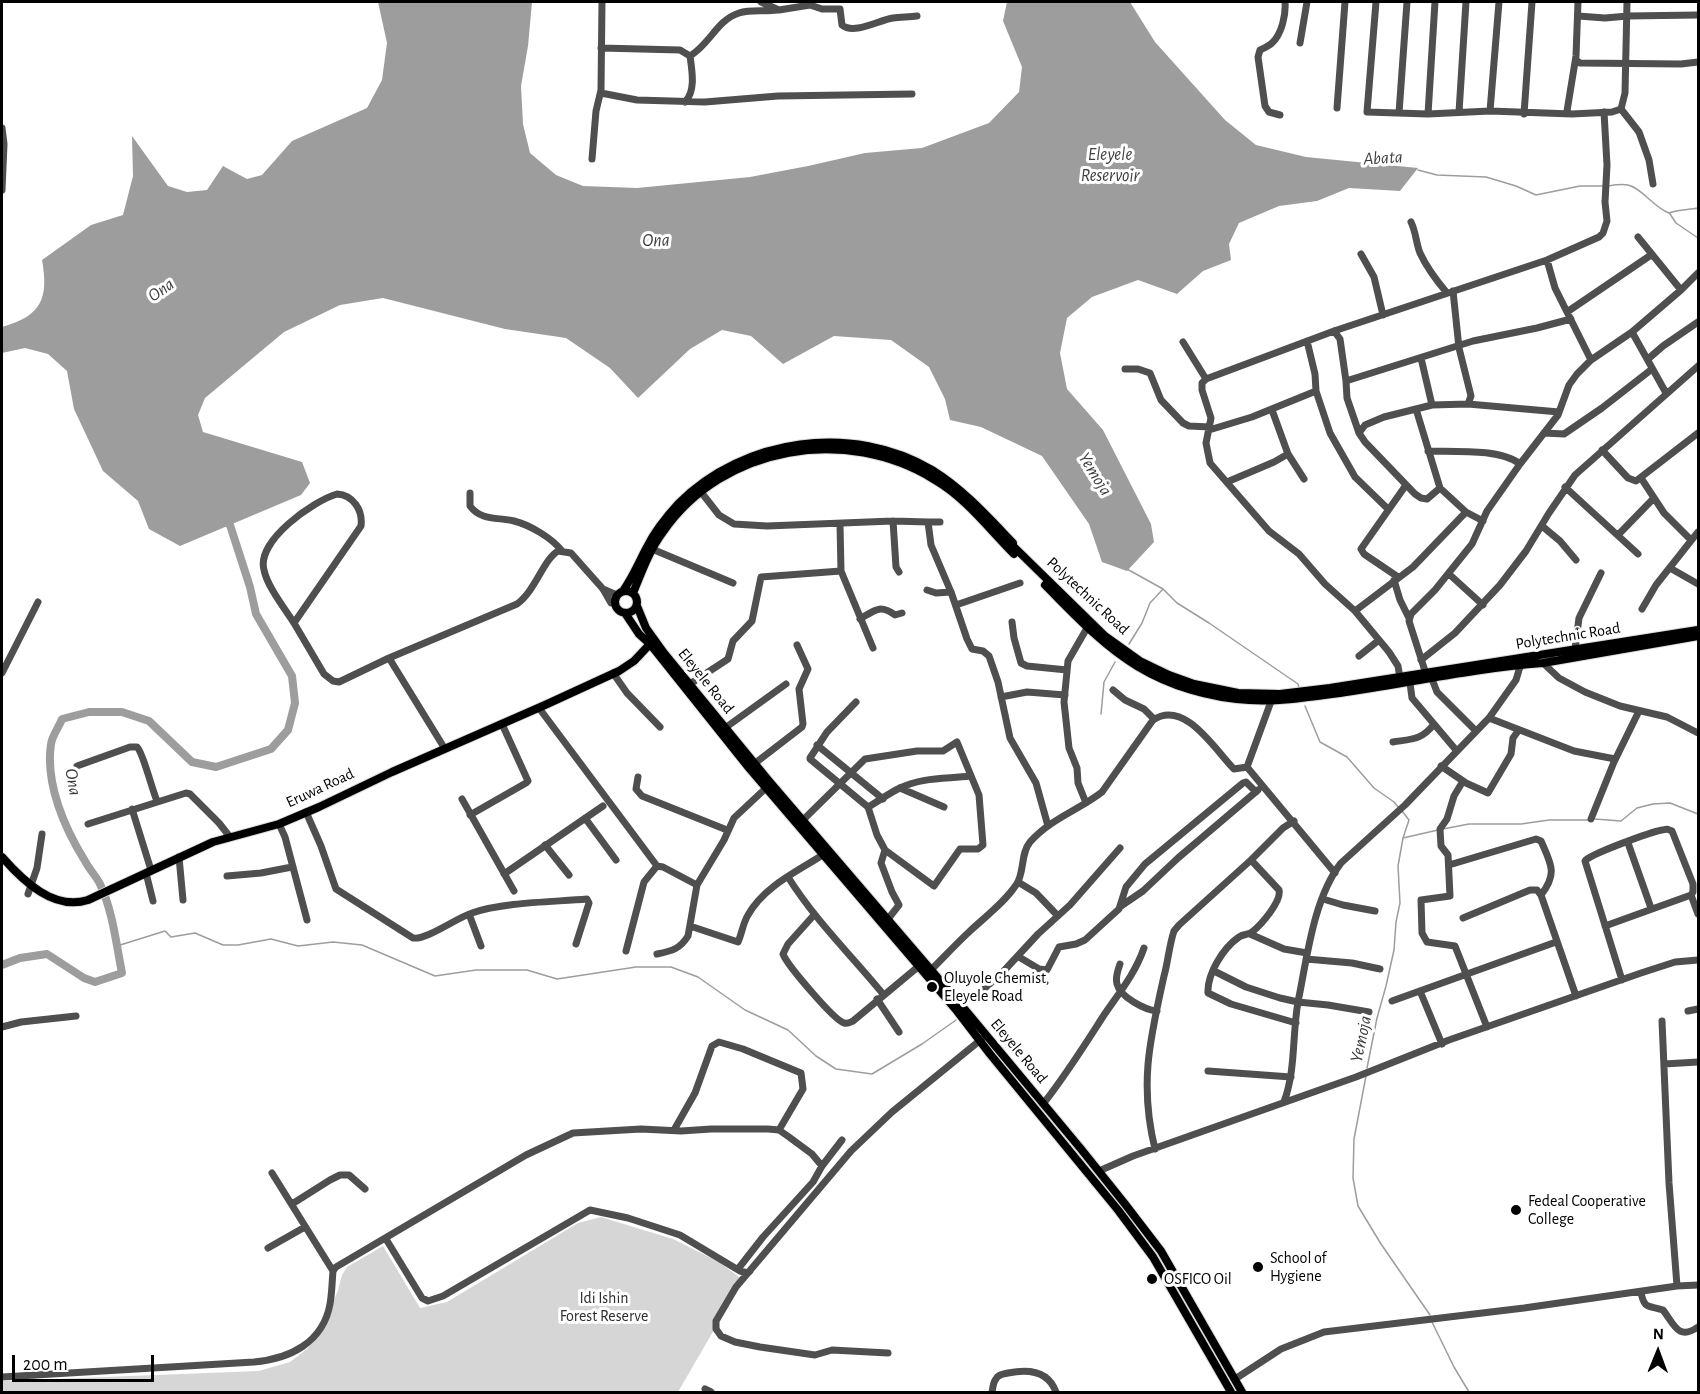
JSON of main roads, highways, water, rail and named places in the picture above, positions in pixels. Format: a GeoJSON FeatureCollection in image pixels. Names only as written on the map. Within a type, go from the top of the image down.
{"type":"FeatureCollection","features":[{"type":"Feature","properties":{"kind":"main road","name":"Polytechnic Road"},"geometry":{"type":"LineString","coordinates":[[626,592],[659,527],[681,502],[712,476],[746,459],[782,447],[826,442],[859,445],[906,458],[932,470],[953,485],[1091,624],[1140,661],[1169,675],[1208,688],[1273,697],[1410,683],[1429,676]]}},
{"type":"Feature","properties":{"kind":"main road","name":"Polytechnic Road"},"geometry":{"type":"LineString","coordinates":[[626,592],[663,531],[701,492],[734,471],[784,453],[837,449],[859,451],[887,458],[922,472],[949,489],[1087,628],[1125,658],[1168,681],[1207,694],[1250,700],[1400,678],[1429,676],[1521,661],[1575,649],[1698,630]]}},
{"type":"Feature","properties":{"kind":"main road"},"geometry":{"type":"LineString","coordinates":[[626,592],[637,599],[637,606],[652,641],[639,634],[625,613],[618,609],[615,602],[626,592]]}},
{"type":"Feature","properties":{"kind":"main road"},"geometry":{"type":"LineString","coordinates":[[625,613],[631,612],[637,606]]}},
{"type":"Feature","properties":{"kind":"main road","name":"Polytechnic Road"},"geometry":{"type":"LineString","coordinates":[[1521,661],[1543,663],[1698,636]]}},
{"type":"Feature","properties":{"kind":"main road","name":"Eruwa Road"},"geometry":{"type":"LineString","coordinates":[[2,857],[30,890],[61,901],[88,900],[213,842],[279,824],[539,708],[634,661],[652,641]]}},
{"type":"Feature","properties":{"kind":"main road","name":"Eleyele Road"},"geometry":{"type":"LineString","coordinates":[[652,641],[690,684],[694,695]]}},
{"type":"Feature","properties":{"kind":"main road","name":"Eleyele Road"},"geometry":{"type":"LineString","coordinates":[[652,641],[766,788],[919,966],[959,1006]]}},
{"type":"Feature","properties":{"kind":"main road","name":"Eleyele Road"},"geometry":{"type":"LineString","coordinates":[[707,710],[725,728],[888,919],[981,1035],[1099,1171],[1161,1251],[1242,1392]]}},
{"type":"Feature","properties":{"kind":"main road","name":"Eleyele Road"},"geometry":{"type":"LineString","coordinates":[[981,1035],[990,1054],[1074,1155],[1153,1257],[1231,1392]]}},
{"type":"Feature","properties":{"kind":"main road"},"geometry":{"type":"LineString","coordinates":[[1153,1257],[1161,1251]]}},
{"type":"Feature","properties":{"kind":"water","name":"Eleyele Reservoir"},"geometry":{"type":"Polygon","coordinates":[[[378,2],[532,2],[521,86],[523,124],[530,153],[556,175],[583,186],[637,188],[750,177],[865,153],[922,148],[989,123],[1019,92],[1022,67],[1003,21],[1007,2],[1130,2],[1155,42],[1225,120],[1256,145],[1306,157],[1418,168],[1400,191],[1349,188],[1317,201],[1279,206],[1239,223],[1229,244],[1231,260],[1203,271],[1177,294],[1138,280],[1092,297],[1067,318],[1060,353],[1067,389],[1103,430],[1151,524],[1154,542],[1127,571],[1102,562],[1089,524],[1042,456],[981,427],[950,420],[945,399],[929,367],[891,340],[834,336],[783,364],[751,336],[722,330],[690,349],[638,398],[610,368],[566,338],[505,329],[383,298],[340,305],[284,332],[205,398],[198,415],[203,432],[302,462],[310,483],[301,495],[180,546],[149,529],[138,501],[103,471],[74,409],[67,371],[48,354],[25,348],[2,353],[2,327],[26,317],[39,304],[44,285],[42,260],[91,225],[123,215],[133,176],[132,136],[168,186],[187,192],[207,190],[223,166],[247,179],[262,175],[292,141],[367,108],[382,80],[387,43],[378,2]]]}},
{"type":"Feature","properties":{"kind":"waterway","name":"Abata"},"geometry":{"type":"LineString","coordinates":[[1418,170],[1437,175],[1486,177],[1536,195],[1580,186],[1603,186]]}},
{"type":"Feature","properties":{"kind":"waterway","name":"Abata"},"geometry":{"type":"LineString","coordinates":[[1608,186],[1633,187],[1669,213],[1698,208]]}},
{"type":"Feature","properties":{"kind":"waterway"},"geometry":{"type":"LineString","coordinates":[[1670,214],[1676,223],[1698,238]]}},
{"type":"Feature","properties":{"kind":"waterway","name":"Ona"},"geometry":{"type":"LineString","coordinates":[[2,965],[20,958],[47,954],[84,978],[95,982],[122,973],[114,928],[104,895],[70,835],[54,790],[51,775],[51,744],[62,719],[89,712],[122,712],[149,721],[192,762],[216,767],[271,749],[288,730],[295,703],[292,676],[256,614],[250,587],[230,525],[222,519]]}},
{"type":"Feature","properties":{"kind":"waterway","name":"Yemoja"},"geometry":{"type":"LineString","coordinates":[[1127,569],[1163,589],[1177,603],[1298,684],[1299,688]]}},
{"type":"Feature","properties":{"kind":"waterway"},"geometry":{"type":"LineString","coordinates":[[1129,644],[1142,623],[1150,603],[1163,589]]}},
{"type":"Feature","properties":{"kind":"waterway"},"geometry":{"type":"LineString","coordinates":[[1101,714],[1104,682],[1115,662]]}},
{"type":"Feature","properties":{"kind":"waterway","name":"Yemoja"},"geometry":{"type":"LineString","coordinates":[[1305,706],[1320,742],[1347,757],[1374,788],[1399,808]]}},
{"type":"Feature","properties":{"kind":"waterway"},"geometry":{"type":"LineString","coordinates":[[1595,819],[1621,821],[1637,808],[1670,803],[1698,814]]}},
{"type":"Feature","properties":{"kind":"waterway","name":"Yemoja"},"geometry":{"type":"LineString","coordinates":[[1367,1068],[1394,950],[1400,903],[1398,866],[1409,820],[1402,811]]}},
{"type":"Feature","properties":{"kind":"waterway"},"geometry":{"type":"LineString","coordinates":[[1443,829],[1469,824],[1588,820]]}},
{"type":"Feature","properties":{"kind":"waterway"},"geometry":{"type":"LineString","coordinates":[[1403,838],[1438,830]]}},
{"type":"Feature","properties":{"kind":"waterway"},"geometry":{"type":"LineString","coordinates":[[117,946],[165,931],[171,937],[195,933],[223,945],[238,945],[271,939],[298,946],[333,942],[362,945],[435,976],[476,970],[527,970],[557,979],[636,967],[671,967],[698,977],[745,1010],[788,1030],[816,1056],[836,1069],[872,1074],[922,1044],[956,1020]]}},
{"type":"Feature","properties":{"kind":"waterway","name":"Yemoja"},"geometry":{"type":"LineString","coordinates":[[1366,1076],[1354,1139],[1353,1178],[1358,1206],[1430,1315]]}},
{"type":"Feature","properties":{"kind":"waterway","name":"Yemoja"},"geometry":{"type":"LineString","coordinates":[[1432,1322],[1469,1392]]}},
{"type":"Feature","properties":{"kind":"place","name":"Oluyole Chemist, Eleyele Road"},"geometry":{"type":"Point","coordinates":[932,987]}},
{"type":"Feature","properties":{"kind":"place","name":"Fedeal Cooperative College"},"geometry":{"type":"Point","coordinates":[1516,1210]}},
{"type":"Feature","properties":{"kind":"place","name":"School of Hygiene"},"geometry":{"type":"Point","coordinates":[1258,1267]}},
{"type":"Feature","properties":{"kind":"place","name":"OSFICO Oil"},"geometry":{"type":"Point","coordinates":[1152,1279]}},
{"type":"Feature","properties":{"kind":"park label","name":"Idi Ishin Forest Reserve"},"geometry":{"type":"Point","coordinates":[604,1307]}}]}
